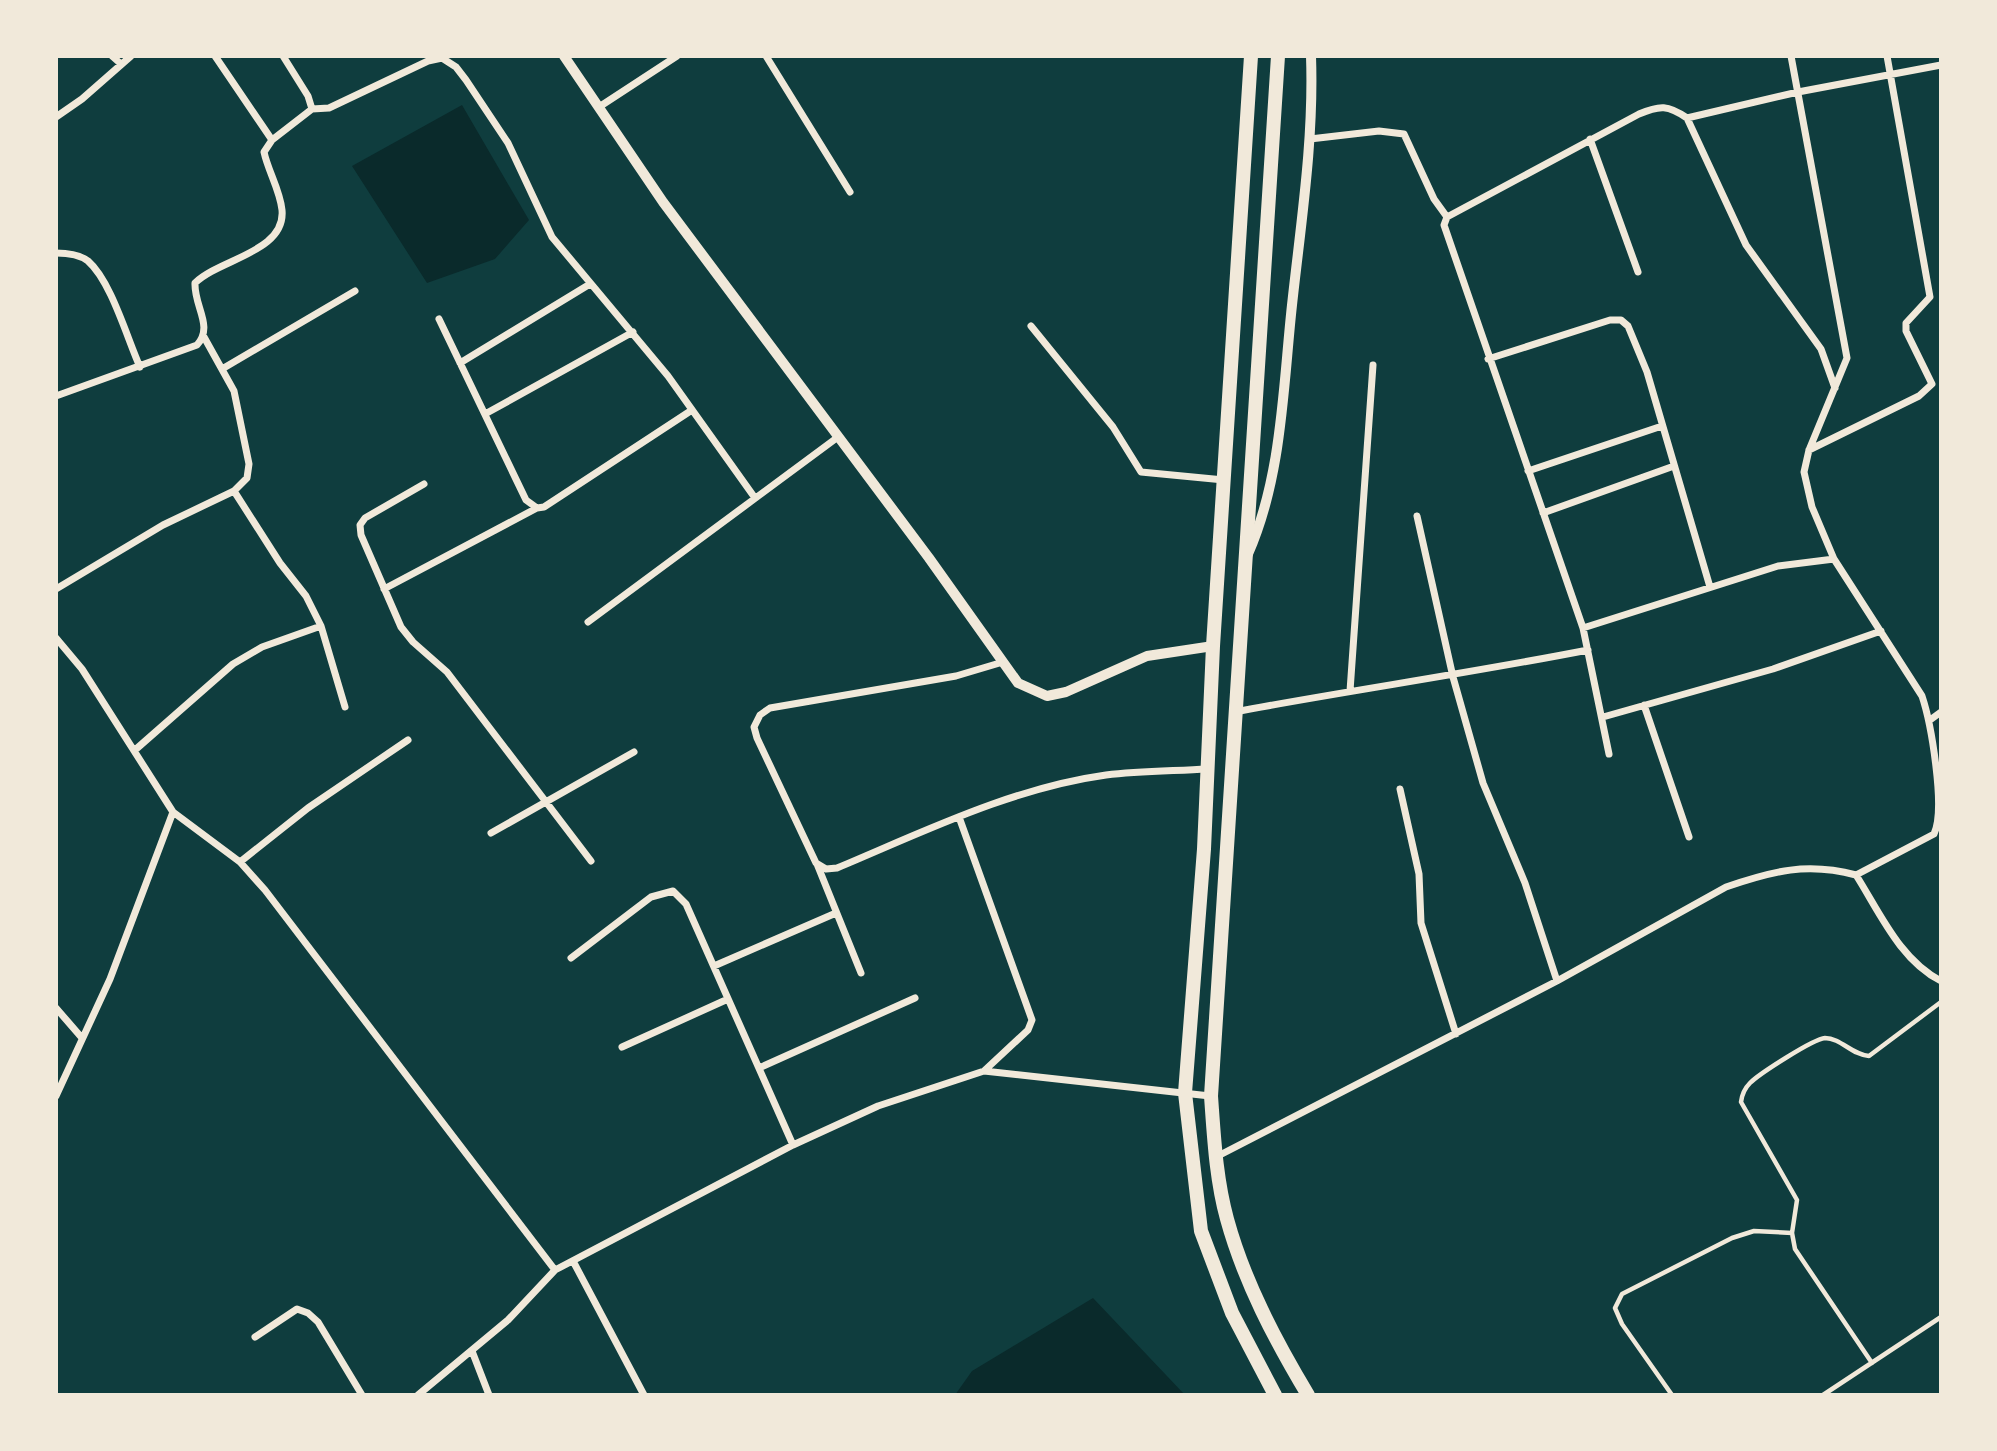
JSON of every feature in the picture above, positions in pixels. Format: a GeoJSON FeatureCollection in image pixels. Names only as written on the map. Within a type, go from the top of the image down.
{"type":"FeatureCollection","features":[{"type":"Feature","properties":{"kind":"highway"},"geometry":{"type":"LineString","coordinates":[[1251,56],[1185,1093],[1200,1231],[1232,1313],[1275,1395]]}},
{"type":"Feature","properties":{"kind":"highway"},"geometry":{"type":"LineString","coordinates":[[1278,56],[1243,565],[1211,1096],[1216,1157],[1227,1218],[1245,1271],[1274,1335],[1308,1395]]}},
{"type":"Feature","properties":{"kind":"street"},"geometry":{"type":"LineString","coordinates":[[112,56],[121,64]]}},
{"type":"Feature","properties":{"kind":"street"},"geometry":{"type":"LineString","coordinates":[[56,117],[82,99],[131,56]]}},
{"type":"Feature","properties":{"kind":"street"},"geometry":{"type":"LineString","coordinates":[[215,56],[272,140]]}},
{"type":"Feature","properties":{"kind":"street"},"geometry":{"type":"LineString","coordinates":[[283,56],[308,96],[312,109]]}},
{"type":"Feature","properties":{"kind":"street"},"geometry":{"type":"LineString","coordinates":[[564,56],[663,202],[1018,683],[1047,696],[1066,692],[1147,656],[1213,646]]}},
{"type":"Feature","properties":{"kind":"street"},"geometry":{"type":"LineString","coordinates":[[599,107],[677,56]]}},
{"type":"Feature","properties":{"kind":"street"},"geometry":{"type":"LineString","coordinates":[[766,56],[850,192]]}},
{"type":"Feature","properties":{"kind":"street"},"geometry":{"type":"LineString","coordinates":[[1243,565],[1264,518],[1277,447],[1310,139],[1311,56]]}},
{"type":"Feature","properties":{"kind":"street"},"geometry":{"type":"LineString","coordinates":[[1791,56],[1847,358],[1809,450],[1804,472],[1812,507],[1834,559],[1922,696],[1930,720],[1938,781],[1939,823],[1934,834],[1856,875]]}},
{"type":"Feature","properties":{"kind":"street"},"geometry":{"type":"LineString","coordinates":[[1809,450],[1919,397],[1932,384],[1906,331],[1906,323],[1930,297],[1930,285],[1918,235],[1887,56]]}},
{"type":"Feature","properties":{"kind":"street"},"geometry":{"type":"LineString","coordinates":[[56,589],[163,525],[234,491],[247,478],[249,464],[234,391],[204,337],[206,327],[194,299],[195,284],[204,274],[265,242],[282,225],[282,207],[264,152],[272,140],[312,109],[329,108],[442,58],[456,67],[501,132],[542,220],[590,284],[633,332],[755,498]]}},
{"type":"Feature","properties":{"kind":"street"},"geometry":{"type":"LineString","coordinates":[[1687,118],[1798,92],[1941,65]]}},
{"type":"Feature","properties":{"kind":"street"},"geometry":{"type":"LineString","coordinates":[[1609,754],[1583,628],[1488,359],[1444,225],[1447,217],[1590,139],[1660,105],[1674,109],[1687,118],[1746,245],[1821,349],[1835,387]]}},
{"type":"Feature","properties":{"kind":"street"},"geometry":{"type":"LineString","coordinates":[[1310,139],[1379,131],[1404,134],[1434,199],[1447,217]]}},
{"type":"Feature","properties":{"kind":"street"},"geometry":{"type":"LineString","coordinates":[[1590,139],[1638,272]]}},
{"type":"Feature","properties":{"kind":"street"},"geometry":{"type":"LineString","coordinates":[[56,253],[69,253],[86,260],[100,276],[139,367]]}},
{"type":"Feature","properties":{"kind":"street"},"geometry":{"type":"LineString","coordinates":[[460,363],[590,284]]}},
{"type":"Feature","properties":{"kind":"street"},"geometry":{"type":"LineString","coordinates":[[222,369],[355,291]]}},
{"type":"Feature","properties":{"kind":"street"},"geometry":{"type":"LineString","coordinates":[[439,319],[526,500],[537,508]]}},
{"type":"Feature","properties":{"kind":"street"},"geometry":{"type":"LineString","coordinates":[[1488,359],[1610,320],[1622,320],[1628,326],[1647,372],[1710,587]]}},
{"type":"Feature","properties":{"kind":"street"},"geometry":{"type":"LineString","coordinates":[[1031,326],[1113,427],[1133,464],[1141,472],[1224,480]]}},
{"type":"Feature","properties":{"kind":"street"},"geometry":{"type":"LineString","coordinates":[[485,414],[633,332]]}},
{"type":"Feature","properties":{"kind":"street"},"geometry":{"type":"LineString","coordinates":[[56,396],[182,352],[204,337]]}},
{"type":"Feature","properties":{"kind":"street"},"geometry":{"type":"LineString","coordinates":[[1350,691],[1373,365]]}},
{"type":"Feature","properties":{"kind":"street"},"geometry":{"type":"LineString","coordinates":[[384,589],[537,508],[544,507],[692,410]]}},
{"type":"Feature","properties":{"kind":"street"},"geometry":{"type":"LineString","coordinates":[[1528,471],[1662,426]]}},
{"type":"Feature","properties":{"kind":"street"},"geometry":{"type":"LineString","coordinates":[[588,622],[838,437]]}},
{"type":"Feature","properties":{"kind":"street"},"geometry":{"type":"LineString","coordinates":[[1543,513],[1674,466]]}},
{"type":"Feature","properties":{"kind":"street"},"geometry":{"type":"LineString","coordinates":[[424,485],[365,518],[360,525],[361,536],[384,589],[401,626],[413,642],[447,671],[592,861]]}},
{"type":"Feature","properties":{"kind":"street"},"geometry":{"type":"LineString","coordinates":[[234,491],[280,564],[306,596],[321,626],[345,707]]}},
{"type":"Feature","properties":{"kind":"street"},"geometry":{"type":"LineString","coordinates":[[1417,516],[1453,677],[1483,783],[1525,883],[1557,981]]}},
{"type":"Feature","properties":{"kind":"street"},"geometry":{"type":"LineString","coordinates":[[1583,628],[1778,566],[1834,559]]}},
{"type":"Feature","properties":{"kind":"street"},"geometry":{"type":"LineString","coordinates":[[135,750],[233,663],[262,647],[321,626]]}},
{"type":"Feature","properties":{"kind":"street"},"geometry":{"type":"LineString","coordinates":[[1603,717],[1773,669],[1881,631]]}},
{"type":"Feature","properties":{"kind":"street"},"geometry":{"type":"LineString","coordinates":[[56,638],[82,669],[173,812],[240,862],[274,901],[555,1270]]}},
{"type":"Feature","properties":{"kind":"street"},"geometry":{"type":"LineString","coordinates":[[1234,712],[1350,691],[1453,677],[1588,650]]}},
{"type":"Feature","properties":{"kind":"street"},"geometry":{"type":"LineString","coordinates":[[861,974],[816,863],[754,727],[760,715],[770,708],[956,676],[1003,662]]}},
{"type":"Feature","properties":{"kind":"street"},"geometry":{"type":"LineString","coordinates":[[1644,705],[1689,837]]}},
{"type":"Feature","properties":{"kind":"street"},"geometry":{"type":"LineString","coordinates":[[1930,720],[1941,712]]}},
{"type":"Feature","properties":{"kind":"street"},"geometry":{"type":"LineString","coordinates":[[240,862],[308,808],[408,740]]}},
{"type":"Feature","properties":{"kind":"street"},"geometry":{"type":"LineString","coordinates":[[491,833],[634,752]]}},
{"type":"Feature","properties":{"kind":"street"},"geometry":{"type":"LineString","coordinates":[[816,863],[826,869],[837,867],[1007,800],[1105,775],[1207,769]]}},
{"type":"Feature","properties":{"kind":"street"},"geometry":{"type":"LineString","coordinates":[[1400,789],[1419,874],[1421,923],[1456,1034]]}},
{"type":"Feature","properties":{"kind":"street"},"geometry":{"type":"LineString","coordinates":[[56,1096],[110,979],[173,812]]}},
{"type":"Feature","properties":{"kind":"street"},"geometry":{"type":"LineString","coordinates":[[959,817],[1032,1020],[1028,1030],[984,1071]]}},
{"type":"Feature","properties":{"kind":"street"},"geometry":{"type":"LineString","coordinates":[[1216,1157],[1557,981],[1726,887],[1793,868],[1827,867],[1856,875],[1904,952],[1924,972],[1941,981]]}},
{"type":"Feature","properties":{"kind":"street"},"geometry":{"type":"LineString","coordinates":[[571,958],[651,897],[673,891],[686,904],[793,1145]]}},
{"type":"Feature","properties":{"kind":"street"},"geometry":{"type":"LineString","coordinates":[[714,966],[836,913]]}},
{"type":"Feature","properties":{"kind":"street"},"geometry":{"type":"LineString","coordinates":[[759,1068],[915,998]]}},
{"type":"Feature","properties":{"kind":"street"},"geometry":{"type":"LineString","coordinates":[[622,1047],[728,999]]}},
{"type":"Feature","properties":{"kind":"street"},"geometry":{"type":"LineString","coordinates":[[56,1008],[82,1038]]}},
{"type":"Feature","properties":{"kind":"street"},"geometry":{"type":"LineString","coordinates":[[418,1395],[509,1320],[555,1270],[793,1145],[877,1105],[984,1071],[1211,1096]]}},
{"type":"Feature","properties":{"kind":"street"},"geometry":{"type":"LineString","coordinates":[[573,1261],[644,1395]]}},
{"type":"Feature","properties":{"kind":"street"},"geometry":{"type":"LineString","coordinates":[[256,1338],[297,1309],[309,1313],[318,1322],[362,1395]]}},
{"type":"Feature","properties":{"kind":"street"},"geometry":{"type":"LineString","coordinates":[[472,1350],[489,1395]]}},
{"type":"Feature","properties":{"kind":"lane"},"geometry":{"type":"LineString","coordinates":[[1872,1363],[1795,1249],[1792,1233],[1797,1200],[1744,1112],[1741,1102],[1743,1091],[1751,1081],[1824,1038],[1834,1040],[1857,1055],[1869,1056],[1941,1002]]}},
{"type":"Feature","properties":{"kind":"lane"},"geometry":{"type":"LineString","coordinates":[[1672,1395],[1622,1324],[1615,1308],[1622,1294],[1732,1238],[1754,1231],[1792,1233]]}},
{"type":"Feature","properties":{"kind":"lane"},"geometry":{"type":"LineString","coordinates":[[1823,1395],[1941,1317]]}},
{"type":"Feature","properties":{"kind":"water"},"geometry":{"type":"Polygon","coordinates":[[[462,105],[529,220],[495,259],[427,283],[352,166],[462,105]]]}},
{"type":"Feature","properties":{"kind":"water"},"geometry":{"type":"Polygon","coordinates":[[[1093,1298],[1185,1395],[955,1395],[972,1371],[1093,1298]]]}}]}
